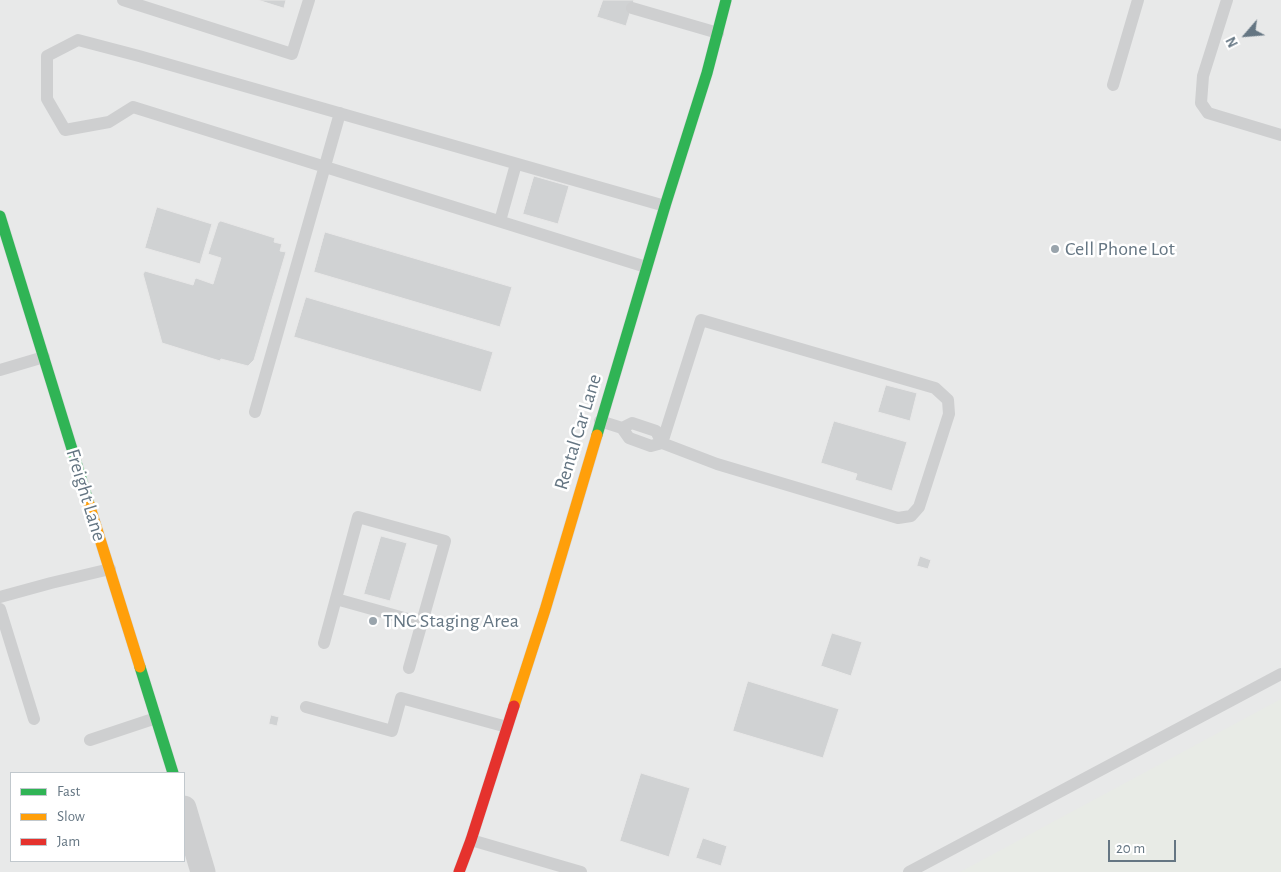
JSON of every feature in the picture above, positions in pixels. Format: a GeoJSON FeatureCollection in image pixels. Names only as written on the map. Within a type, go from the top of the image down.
{"type":"FeatureCollection","features":[{"type":"Feature","properties":{"kind":"street","name":"Rental Car Lane"},"geometry":{"type":"LineString","coordinates":[[459,872],[545,610],[646,267],[707,73],[726,0]]}},
{"type":"Feature","properties":{"kind":"street","name":"Freight Lane"},"geometry":{"type":"LineString","coordinates":[[0,216],[173,772]]}},
{"type":"Feature","properties":{"kind":"street"},"geometry":{"type":"LineString","coordinates":[[185,811],[204,872]]}},
{"type":"Feature","properties":{"kind":"lane"},"geometry":{"type":"LineString","coordinates":[[123,0],[292,54],[309,0]]}},
{"type":"Feature","properties":{"kind":"lane"},"geometry":{"type":"LineString","coordinates":[[1113,85],[1138,0]]}},
{"type":"Feature","properties":{"kind":"lane"},"geometry":{"type":"LineString","coordinates":[[1227,0],[1203,76],[1201,103],[1208,113],[1281,135]]}},
{"type":"Feature","properties":{"kind":"lane"},"geometry":{"type":"LineString","coordinates":[[632,8],[718,33]]}},
{"type":"Feature","properties":{"kind":"lane"},"geometry":{"type":"LineString","coordinates":[[646,267],[133,107],[109,122],[65,130],[47,98],[47,56],[78,40],[665,206]]}},
{"type":"Feature","properties":{"kind":"lane"},"geometry":{"type":"LineString","coordinates":[[255,412],[340,113]]}},
{"type":"Feature","properties":{"kind":"lane"},"geometry":{"type":"LineString","coordinates":[[500,221],[516,164]]}},
{"type":"Feature","properties":{"kind":"lane"},"geometry":{"type":"LineString","coordinates":[[600,421],[622,428],[632,423],[656,431],[662,443],[717,464],[898,518],[911,516],[919,506],[949,414],[948,400],[935,388],[701,320],[662,443]]}},
{"type":"Feature","properties":{"kind":"lane"},"geometry":{"type":"LineString","coordinates":[[0,370],[44,356]]}},
{"type":"Feature","properties":{"kind":"lane"},"geometry":{"type":"LineString","coordinates":[[324,643],[358,516],[445,541],[409,668]]}},
{"type":"Feature","properties":{"kind":"lane"},"geometry":{"type":"LineString","coordinates":[[0,597],[110,570]]}},
{"type":"Feature","properties":{"kind":"lane"},"geometry":{"type":"LineString","coordinates":[[336,598],[422,624]]}},
{"type":"Feature","properties":{"kind":"lane"},"geometry":{"type":"LineString","coordinates":[[0,608],[34,719]]}},
{"type":"Feature","properties":{"kind":"lane"},"geometry":{"type":"LineString","coordinates":[[910,872],[1281,674]]}},
{"type":"Feature","properties":{"kind":"lane"},"geometry":{"type":"LineString","coordinates":[[306,707],[392,731],[401,698],[507,727]]}},
{"type":"Feature","properties":{"kind":"lane"},"geometry":{"type":"LineString","coordinates":[[90,740],[156,718]]}},
{"type":"Feature","properties":{"kind":"lane"},"geometry":{"type":"LineString","coordinates":[[471,840],[581,872]]}},
{"type":"Feature","properties":{"kind":"shaded area"},"geometry":{"type":"Polygon","coordinates":[[[0,0],[1281,0],[1281,872],[0,872],[0,0]]]}},
{"type":"Feature","properties":{"kind":"shaded area"},"geometry":{"type":"Polygon","coordinates":[[[1281,699],[1281,872],[960,872],[1281,699]]]}},
{"type":"Feature","properties":{"kind":"building"},"geometry":{"type":"Polygon","coordinates":[[[258,0],[286,0],[284,8],[258,0]]]}},
{"type":"Feature","properties":{"kind":"building"},"geometry":{"type":"Polygon","coordinates":[[[603,0],[634,0],[626,26],[597,17],[603,0]]]}},
{"type":"Feature","properties":{"kind":"building"},"geometry":{"type":"Polygon","coordinates":[[[534,176],[569,186],[558,224],[523,214],[534,176]]]}},
{"type":"Feature","properties":{"kind":"building"},"geometry":{"type":"Polygon","coordinates":[[[157,207],[212,224],[200,264],[145,248],[157,207]]]}},
{"type":"Feature","properties":{"kind":"building"},"geometry":{"type":"Polygon","coordinates":[[[221,221],[275,238],[274,242],[282,244],[280,251],[286,252],[254,360],[248,366],[221,359],[220,361],[162,343],[143,274],[145,271],[193,285],[196,278],[213,284],[221,258],[208,254],[218,223],[221,221]]]}},
{"type":"Feature","properties":{"kind":"building"},"geometry":{"type":"Polygon","coordinates":[[[325,232],[512,287],[500,327],[314,272],[325,232]]]}},
{"type":"Feature","properties":{"kind":"building"},"geometry":{"type":"Polygon","coordinates":[[[306,297],[493,352],[481,392],[294,337],[306,297]]]}},
{"type":"Feature","properties":{"kind":"building"},"geometry":{"type":"Polygon","coordinates":[[[886,385],[917,393],[910,421],[878,412],[886,385]]]}},
{"type":"Feature","properties":{"kind":"building"},"geometry":{"type":"Polygon","coordinates":[[[834,421],[907,442],[892,491],[855,480],[857,474],[821,463],[834,421]]]}},
{"type":"Feature","properties":{"kind":"building"},"geometry":{"type":"Polygon","coordinates":[[[381,536],[407,543],[390,601],[364,594],[381,536]]]}},
{"type":"Feature","properties":{"kind":"building"},"geometry":{"type":"Polygon","coordinates":[[[920,556],[931,560],[928,569],[917,566],[920,556]]]}},
{"type":"Feature","properties":{"kind":"building"},"geometry":{"type":"Polygon","coordinates":[[[832,633],[862,642],[851,676],[821,666],[832,633]]]}},
{"type":"Feature","properties":{"kind":"building"},"geometry":{"type":"Polygon","coordinates":[[[748,681],[839,709],[823,758],[733,731],[748,681]]]}},
{"type":"Feature","properties":{"kind":"building"},"geometry":{"type":"Polygon","coordinates":[[[271,715],[279,717],[277,726],[269,724],[271,715]]]}},
{"type":"Feature","properties":{"kind":"building"},"geometry":{"type":"Polygon","coordinates":[[[641,773],[690,788],[669,857],[620,841],[641,773]]]}},
{"type":"Feature","properties":{"kind":"building"},"geometry":{"type":"Polygon","coordinates":[[[703,838],[727,846],[721,866],[696,858],[703,838]]]}},
{"type":"Feature","properties":{"kind":"traffic: fast"},"geometry":{"type":"LineString","coordinates":[[597,435],[665,206],[707,73],[726,0]]}},
{"type":"Feature","properties":{"kind":"traffic: fast"},"geometry":{"type":"LineString","coordinates":[[0,216],[89,504]]}},
{"type":"Feature","properties":{"kind":"traffic: fast"},"geometry":{"type":"LineString","coordinates":[[140,667],[173,772]]}},
{"type":"Feature","properties":{"kind":"traffic: slow"},"geometry":{"type":"LineString","coordinates":[[514,706],[545,610],[597,435]]}},
{"type":"Feature","properties":{"kind":"traffic: slow"},"geometry":{"type":"LineString","coordinates":[[89,504],[140,667]]}},
{"type":"Feature","properties":{"kind":"traffic: jam"},"geometry":{"type":"LineString","coordinates":[[459,872],[514,706]]}},
{"type":"Feature","properties":{"kind":"place","name":"Cell Phone Lot"},"geometry":{"type":"Point","coordinates":[1055,249]}},
{"type":"Feature","properties":{"kind":"place","name":"TNC Staging Area"},"geometry":{"type":"Point","coordinates":[373,621]}}]}
